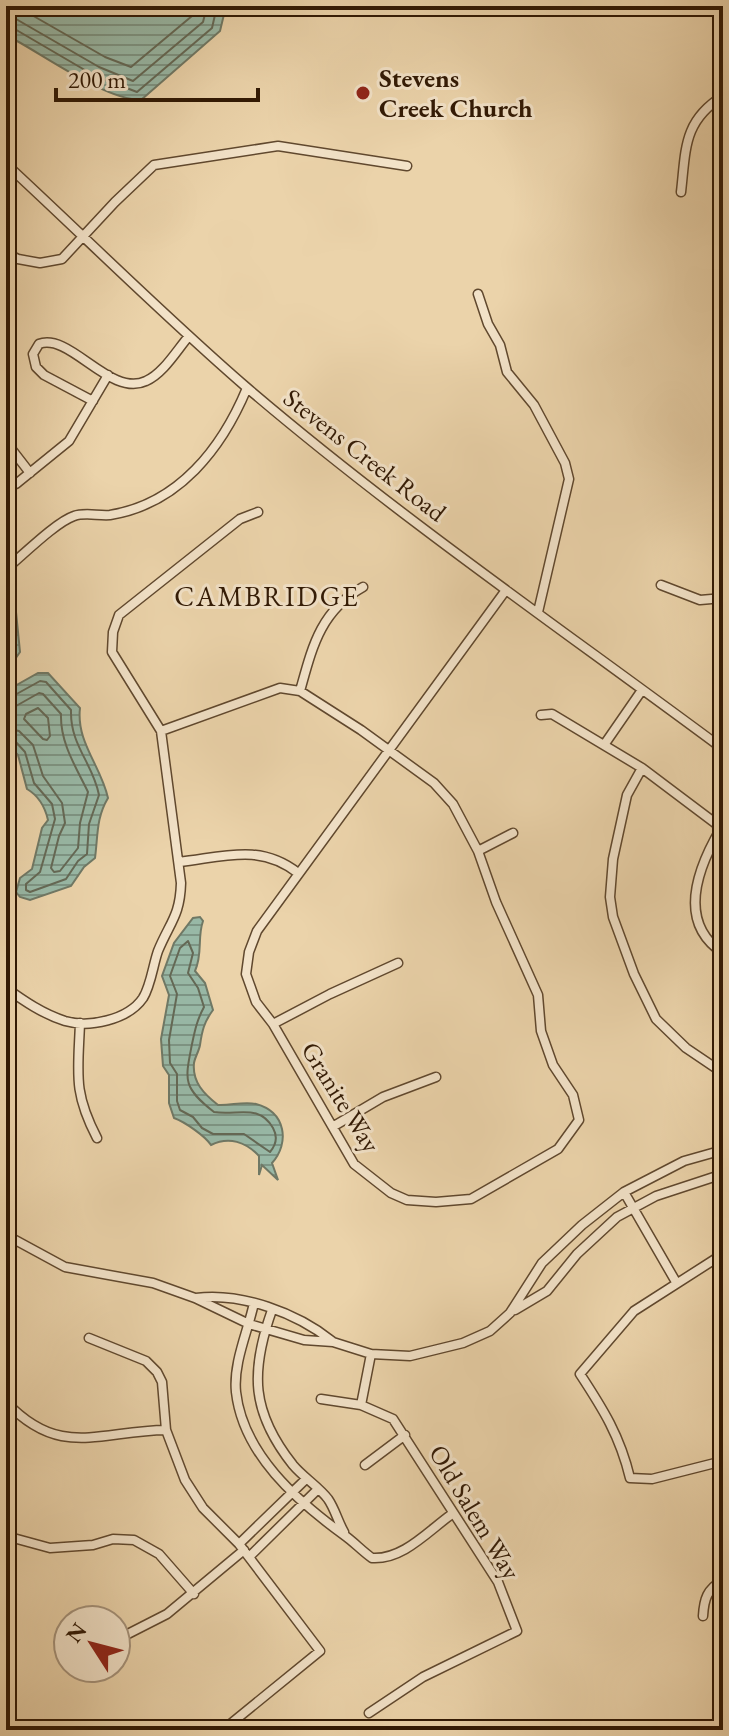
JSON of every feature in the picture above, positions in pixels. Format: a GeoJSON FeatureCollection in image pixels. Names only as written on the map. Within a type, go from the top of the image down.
{"type":"FeatureCollection","features":[{"type":"Feature","properties":{"kind":"street"},"geometry":{"type":"LineString","coordinates":[[681,192],[686,146],[694,122],[699,114],[723,96]]}},
{"type":"Feature","properties":{"kind":"street"},"geometry":{"type":"LineString","coordinates":[[6,253],[40,263],[62,259],[154,165],[278,146],[407,166]]}},
{"type":"Feature","properties":{"kind":"street","name":"Stevens Creek Road"},"geometry":{"type":"LineString","coordinates":[[6,164],[247,388],[506,590],[721,744]]}},
{"type":"Feature","properties":{"kind":"street"},"geometry":{"type":"LineString","coordinates":[[478,294],[488,324],[500,345],[507,372],[534,405],[565,463],[569,479],[538,612]]}},
{"type":"Feature","properties":{"kind":"street"},"geometry":{"type":"LineString","coordinates":[[93,401],[44,375],[36,367],[34,351],[39,344],[54,342],[108,375],[127,383],[143,383],[189,336]]}},
{"type":"Feature","properties":{"kind":"street"},"geometry":{"type":"LineString","coordinates":[[6,485],[16,484],[69,441],[108,375]]}},
{"type":"Feature","properties":{"kind":"street"},"geometry":{"type":"LineString","coordinates":[[6,569],[73,516],[109,515],[139,507],[177,486],[199,468],[217,445],[236,415],[247,388]]}},
{"type":"Feature","properties":{"kind":"street"},"geometry":{"type":"LineString","coordinates":[[6,442],[30,473]]}},
{"type":"Feature","properties":{"kind":"street"},"geometry":{"type":"LineString","coordinates":[[6,988],[28,1004],[64,1021],[80,1023],[119,1018],[143,998],[164,938],[180,906],[179,862],[161,731],[112,652],[113,632],[119,615],[240,519],[258,512]]}},
{"type":"Feature","properties":{"kind":"street"},"geometry":{"type":"LineString","coordinates":[[661,585],[700,600],[723,598]]}},
{"type":"Feature","properties":{"kind":"street"},"geometry":{"type":"LineString","coordinates":[[300,691],[312,649],[331,613],[344,598],[363,587]]}},
{"type":"Feature","properties":{"kind":"street","name":"Granite Way"},"geometry":{"type":"LineString","coordinates":[[387,751],[434,783],[453,804],[478,851],[496,902],[538,995],[541,1031],[553,1065],[573,1095],[579,1120],[558,1149],[471,1199],[436,1202],[407,1200],[378,1184],[354,1164],[273,1024],[256,1002],[246,974],[249,952],[257,931],[387,751],[506,590]]}},
{"type":"Feature","properties":{"kind":"street"},"geometry":{"type":"LineString","coordinates":[[161,731],[280,688],[300,691],[361,730],[387,751]]}},
{"type":"Feature","properties":{"kind":"street"},"geometry":{"type":"LineString","coordinates":[[604,745],[642,690]]}},
{"type":"Feature","properties":{"kind":"street"},"geometry":{"type":"LineString","coordinates":[[541,715],[552,714],[642,768],[722,828],[707,850],[697,880],[696,906],[697,921],[703,935],[723,953]]}},
{"type":"Feature","properties":{"kind":"street"},"geometry":{"type":"LineString","coordinates":[[642,768],[627,795],[613,859],[610,897],[613,917],[634,974],[656,1019],[686,1048],[723,1073]]}},
{"type":"Feature","properties":{"kind":"street"},"geometry":{"type":"LineString","coordinates":[[478,851],[513,833]]}},
{"type":"Feature","properties":{"kind":"street"},"geometry":{"type":"LineString","coordinates":[[179,862],[253,853],[280,859],[298,873]]}},
{"type":"Feature","properties":{"kind":"street"},"geometry":{"type":"LineString","coordinates":[[273,1024],[398,963]]}},
{"type":"Feature","properties":{"kind":"street"},"geometry":{"type":"LineString","coordinates":[[80,1023],[77,1086],[85,1114],[97,1138]]}},
{"type":"Feature","properties":{"kind":"street"},"geometry":{"type":"LineString","coordinates":[[334,1126],[383,1097],[436,1077]]}},
{"type":"Feature","properties":{"kind":"street"},"geometry":{"type":"LineString","coordinates":[[510,1313],[542,1263],[582,1225],[624,1192],[684,1161],[723,1150]]}},
{"type":"Feature","properties":{"kind":"street"},"geometry":{"type":"LineString","coordinates":[[6,1235],[65,1267],[153,1283],[265,1329],[304,1340],[333,1342],[371,1354],[410,1356],[434,1352],[490,1331],[510,1313],[547,1291],[617,1217],[656,1196],[723,1174]]}},
{"type":"Feature","properties":{"kind":"street"},"geometry":{"type":"LineString","coordinates":[[624,1192],[676,1282]]}},
{"type":"Feature","properties":{"kind":"street"},"geometry":{"type":"LineString","coordinates":[[723,1254],[634,1311],[580,1374],[611,1421],[630,1478],[652,1479],[723,1461]]}},
{"type":"Feature","properties":{"kind":"street"},"geometry":{"type":"LineString","coordinates":[[195,1298],[219,1295],[254,1303],[315,1327],[333,1342]]}},
{"type":"Feature","properties":{"kind":"street"},"geometry":{"type":"LineString","coordinates":[[254,1303],[237,1371],[236,1391],[241,1414],[262,1455],[292,1494],[372,1558],[398,1554],[452,1514]]}},
{"type":"Feature","properties":{"kind":"street"},"geometry":{"type":"LineString","coordinates":[[272,1310],[257,1363],[259,1403],[272,1435],[306,1479],[327,1498],[347,1537]]}},
{"type":"Feature","properties":{"kind":"street"},"geometry":{"type":"LineString","coordinates":[[89,1338],[146,1361],[157,1372],[162,1382],[166,1430],[185,1480],[197,1499],[244,1550],[320,1651],[223,1730]]}},
{"type":"Feature","properties":{"kind":"street"},"geometry":{"type":"LineString","coordinates":[[361,1405],[371,1354]]}},
{"type":"Feature","properties":{"kind":"street","name":"Old Salem Way"},"geometry":{"type":"LineString","coordinates":[[321,1399],[361,1405],[393,1419],[498,1582],[517,1631],[423,1677],[369,1713]]}},
{"type":"Feature","properties":{"kind":"street"},"geometry":{"type":"LineString","coordinates":[[6,1402],[37,1428],[56,1437],[79,1438],[166,1430]]}},
{"type":"Feature","properties":{"kind":"street"},"geometry":{"type":"LineString","coordinates":[[365,1465],[405,1435]]}},
{"type":"Feature","properties":{"kind":"street"},"geometry":{"type":"LineString","coordinates":[[244,1550],[306,1479]]}},
{"type":"Feature","properties":{"kind":"street"},"geometry":{"type":"LineString","coordinates":[[132,1632],[167,1614],[194,1594],[244,1550],[303,1505],[317,1490]]}},
{"type":"Feature","properties":{"kind":"street"},"geometry":{"type":"LineString","coordinates":[[6,1536],[50,1548],[93,1545],[113,1539],[134,1540],[159,1554],[194,1594]]}},
{"type":"Feature","properties":{"kind":"street"},"geometry":{"type":"LineString","coordinates":[[703,1616],[704,1601],[710,1589],[723,1580]]}},
{"type":"Feature","properties":{"kind":"water"},"geometry":{"type":"Polygon","coordinates":[[[6,6],[226,6],[220,31],[141,100],[95,86],[17,41],[6,33],[6,6]]]}},
{"type":"Feature","properties":{"kind":"water"},"geometry":{"type":"Polygon","coordinates":[[[6,585],[16,612],[20,652],[13,662],[6,662],[6,585]]]}},
{"type":"Feature","properties":{"kind":"water"},"geometry":{"type":"Polygon","coordinates":[[[38,673],[48,673],[80,708],[85,743],[108,798],[99,820],[95,858],[84,867],[71,886],[30,900],[16,892],[20,878],[32,869],[42,828],[48,820],[41,802],[27,789],[18,755],[6,743],[6,691],[38,673]]]}},
{"type":"Feature","properties":{"kind":"water"},"geometry":{"type":"Polygon","coordinates":[[[200,917],[203,921],[195,971],[205,983],[213,1010],[207,1019],[194,1063],[195,1076],[204,1092],[218,1105],[251,1103],[274,1114],[283,1138],[272,1163],[278,1180],[262,1165],[259,1175],[259,1156],[249,1147],[231,1141],[211,1145],[174,1118],[169,1103],[169,1075],[163,1066],[161,1039],[169,995],[162,976],[174,943],[193,918],[200,917]]]}},
{"type":"Feature","properties":{"kind":"place","name":"Stevens Creek Church"},"geometry":{"type":"Point","coordinates":[363,93]}},
{"type":"Feature","properties":{"kind":"district","name":"CAMBRIDGE"},"geometry":{"type":"Point","coordinates":[267,596]}}]}
